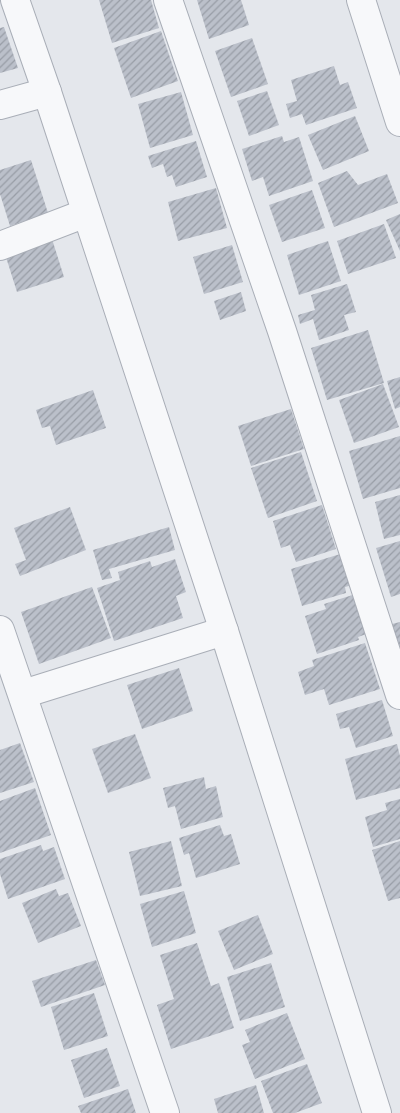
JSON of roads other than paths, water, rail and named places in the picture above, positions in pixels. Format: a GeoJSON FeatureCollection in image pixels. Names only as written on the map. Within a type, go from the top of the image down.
{"type":"FeatureCollection","features":[{"type":"Feature","properties":{"kind":"street"},"geometry":{"type":"LineString","coordinates":[[15,0],[224,631],[377,1113]]}},
{"type":"Feature","properties":{"kind":"street"},"geometry":{"type":"LineString","coordinates":[[168,0],[282,331],[400,695]]}},
{"type":"Feature","properties":{"kind":"street"},"geometry":{"type":"LineString","coordinates":[[360,0],[400,122]]}},
{"type":"Feature","properties":{"kind":"street"},"geometry":{"type":"LineString","coordinates":[[0,105],[47,92]]}},
{"type":"Feature","properties":{"kind":"street"},"geometry":{"type":"LineString","coordinates":[[0,246],[86,214]]}},
{"type":"Feature","properties":{"kind":"street"},"geometry":{"type":"LineString","coordinates":[[0,630],[165,1113]]}},
{"type":"Feature","properties":{"kind":"street"},"geometry":{"type":"LineString","coordinates":[[23,694],[224,631]]}}]}
